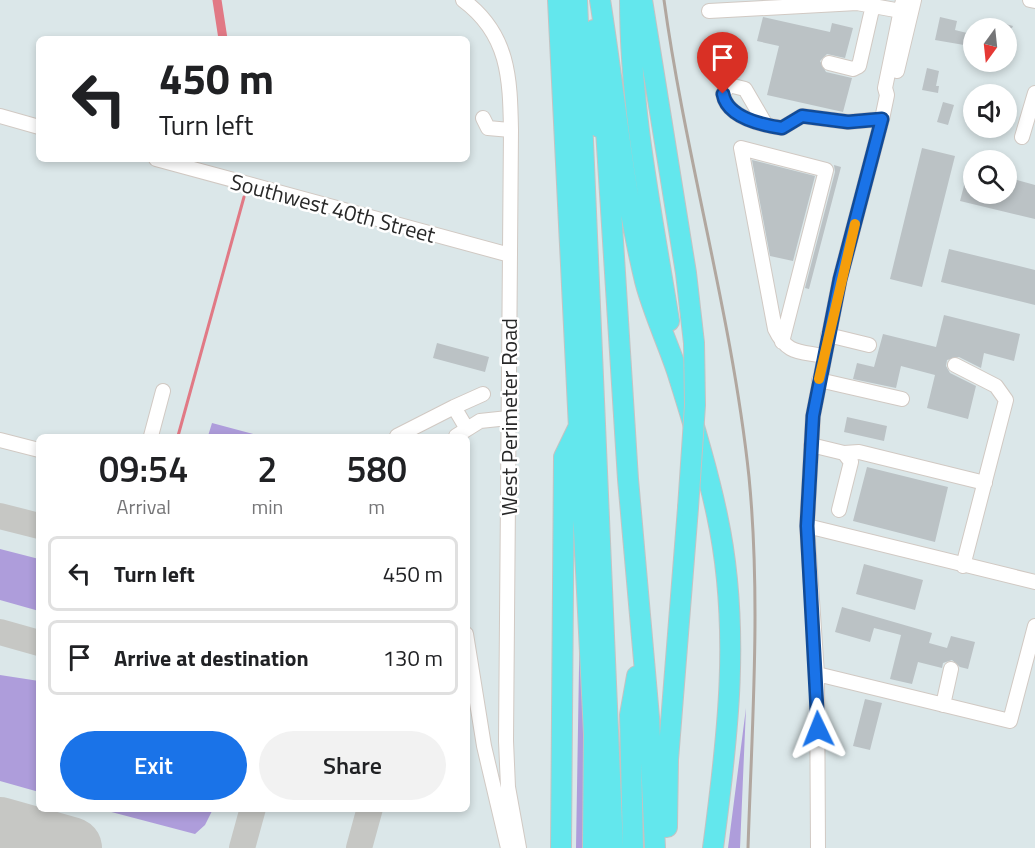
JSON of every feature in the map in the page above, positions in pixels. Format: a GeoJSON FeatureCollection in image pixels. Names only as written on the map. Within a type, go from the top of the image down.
{"type":"FeatureCollection","features":[{"type":"Feature","properties":{"kind":"highway"},"geometry":{"type":"LineString","coordinates":[[558,0],[594,734],[593,848]]}},
{"type":"Feature","properties":{"kind":"highway"},"geometry":{"type":"LineString","coordinates":[[577,0],[613,848]]}},
{"type":"Feature","properties":{"kind":"highway"},"geometry":{"type":"LineString","coordinates":[[592,0],[606,277],[638,676],[646,848]]}},
{"type":"Feature","properties":{"kind":"highway"},"geometry":{"type":"LineString","coordinates":[[600,0],[624,174],[641,262],[646,284],[677,371],[717,513],[728,595],[731,630],[727,746],[713,848]]}},
{"type":"Feature","properties":{"kind":"highway"},"geometry":{"type":"LineString","coordinates":[[600,0],[614,276],[649,717],[655,848]]}},
{"type":"Feature","properties":{"kind":"highway"},"geometry":{"type":"LineString","coordinates":[[630,0],[631,50],[641,157],[677,371]]}},
{"type":"Feature","properties":{"kind":"highway"},"geometry":{"type":"LineString","coordinates":[[642,0],[686,273],[694,343],[695,405],[668,760],[666,848]]}},
{"type":"Feature","properties":{"kind":"highway"},"geometry":{"type":"LineString","coordinates":[[561,848],[564,457],[580,424]]}},
{"type":"Feature","properties":{"kind":"highway"},"geometry":{"type":"LineString","coordinates":[[633,848],[630,715],[638,676]]}},
{"type":"Feature","properties":{"kind":"highway"},"geometry":{"type":"LineString","coordinates":[[605,848],[610,759]]}},
{"type":"Feature","properties":{"kind":"street","name":"West Perimeter Road"},"geometry":{"type":"LineString","coordinates":[[463,0],[492,32],[506,59],[509,77],[511,130],[506,757],[508,787],[519,848]]}},
{"type":"Feature","properties":{"kind":"street"},"geometry":{"type":"LineString","coordinates":[[887,94],[893,88],[914,0]]}},
{"type":"Feature","properties":{"kind":"street"},"geometry":{"type":"LineString","coordinates":[[1030,0],[1035,1]]}},
{"type":"Feature","properties":{"kind":"street"},"geometry":{"type":"LineString","coordinates":[[709,11],[857,3],[902,5],[885,88],[887,94],[882,119],[823,356],[811,445],[807,526],[817,674],[818,848]]}},
{"type":"Feature","properties":{"kind":"street"},"geometry":{"type":"LineString","coordinates":[[829,63],[853,69],[859,66],[873,5]]}},
{"type":"Feature","properties":{"kind":"street"},"geometry":{"type":"LineString","coordinates":[[1022,137],[1035,93]]}},
{"type":"Feature","properties":{"kind":"street"},"geometry":{"type":"LineString","coordinates":[[0,116],[36,126]]}},
{"type":"Feature","properties":{"kind":"street"},"geometry":{"type":"LineString","coordinates":[[766,125],[782,128],[802,116],[848,122],[882,119]]}},
{"type":"Feature","properties":{"kind":"street"},"geometry":{"type":"LineString","coordinates":[[483,117],[488,128],[511,130]]}},
{"type":"Feature","properties":{"kind":"street"},"geometry":{"type":"LineString","coordinates":[[782,342],[826,170],[741,148],[775,329],[782,342],[788,349],[823,356]]}},
{"type":"Feature","properties":{"kind":"street","name":"Southwest 40th Street"},"geometry":{"type":"LineString","coordinates":[[167,162],[510,255]]}},
{"type":"Feature","properties":{"kind":"street"},"geometry":{"type":"LineString","coordinates":[[828,335],[869,345]]}},
{"type":"Feature","properties":{"kind":"street"},"geometry":{"type":"LineString","coordinates":[[956,365],[996,386],[1006,400],[963,566]]}},
{"type":"Feature","properties":{"kind":"street"},"geometry":{"type":"LineString","coordinates":[[819,380],[902,399]]}},
{"type":"Feature","properties":{"kind":"street"},"geometry":{"type":"LineString","coordinates":[[152,434],[163,391]]}},
{"type":"Feature","properties":{"kind":"street"},"geometry":{"type":"LineString","coordinates":[[401,434],[483,394]]}},
{"type":"Feature","properties":{"kind":"street"},"geometry":{"type":"LineString","coordinates":[[454,407],[461,433],[485,419],[508,418]]}},
{"type":"Feature","properties":{"kind":"street"},"geometry":{"type":"LineString","coordinates":[[0,440],[36,449]]}},
{"type":"Feature","properties":{"kind":"street"},"geometry":{"type":"LineString","coordinates":[[811,445],[844,453],[859,452],[985,483]]}},
{"type":"Feature","properties":{"kind":"street"},"geometry":{"type":"LineString","coordinates":[[839,510],[851,462],[844,453]]}},
{"type":"Feature","properties":{"kind":"street"},"geometry":{"type":"LineString","coordinates":[[807,526],[1035,582]]}},
{"type":"Feature","properties":{"kind":"street"},"geometry":{"type":"LineString","coordinates":[[817,674],[1010,721],[1035,626]]}},
{"type":"Feature","properties":{"kind":"street"},"geometry":{"type":"LineString","coordinates":[[470,659],[484,746],[508,848]]}},
{"type":"Feature","properties":{"kind":"street"},"geometry":{"type":"LineString","coordinates":[[943,705],[951,669]]}},
{"type":"Feature","properties":{"kind":"shaded area"},"geometry":{"type":"Polygon","coordinates":[[[212,423],[253,434],[209,434],[212,423]]]}},
{"type":"Feature","properties":{"kind":"shaded area"},"geometry":{"type":"Polygon","coordinates":[[[0,549],[36,558],[36,610],[0,600],[0,549]]]}},
{"type":"Feature","properties":{"kind":"shaded area"},"geometry":{"type":"Polygon","coordinates":[[[580,608],[589,848],[576,848],[580,608]]]}},
{"type":"Feature","properties":{"kind":"shaded area"},"geometry":{"type":"Polygon","coordinates":[[[0,675],[36,681],[36,791],[0,781],[0,675]]]}},
{"type":"Feature","properties":{"kind":"shaded area"},"geometry":{"type":"Polygon","coordinates":[[[746,708],[740,848],[728,848],[746,708]]]}},
{"type":"Feature","properties":{"kind":"shaded area"},"geometry":{"type":"Polygon","coordinates":[[[111,812],[212,812],[205,825],[195,834],[111,812]]]}},
{"type":"Feature","properties":{"kind":"building"},"geometry":{"type":"Polygon","coordinates":[[[763,17],[830,32],[832,23],[853,28],[845,58],[827,54],[820,61],[826,72],[852,78],[843,112],[767,95],[779,46],[757,41],[763,17]]]}},
{"type":"Feature","properties":{"kind":"building"},"geometry":{"type":"Polygon","coordinates":[[[940,17],[957,21],[955,30],[963,32],[963,45],[935,40],[940,17]]]}},
{"type":"Feature","properties":{"kind":"building"},"geometry":{"type":"Polygon","coordinates":[[[927,68],[939,71],[936,86],[939,86],[938,93],[922,90],[927,68]]]}},
{"type":"Feature","properties":{"kind":"building"},"geometry":{"type":"Polygon","coordinates":[[[943,102],[954,105],[948,125],[937,122],[943,102]]]}},
{"type":"Feature","properties":{"kind":"building"},"geometry":{"type":"Polygon","coordinates":[[[922,148],[955,156],[922,287],[890,279],[922,148]]]}},
{"type":"Feature","properties":{"kind":"building"},"geometry":{"type":"Polygon","coordinates":[[[752,160],[815,176],[793,261],[770,256],[752,160]]]}},
{"type":"Feature","properties":{"kind":"building"},"geometry":{"type":"Polygon","coordinates":[[[834,165],[841,167],[809,289],[805,288],[835,172],[834,165]]]}},
{"type":"Feature","properties":{"kind":"building"},"geometry":{"type":"Polygon","coordinates":[[[1017,180],[1035,185],[1035,219],[972,204],[1017,204],[1017,180]]]}},
{"type":"Feature","properties":{"kind":"building"},"geometry":{"type":"Polygon","coordinates":[[[949,249],[1035,270],[1035,305],[941,282],[949,249]]]}},
{"type":"Feature","properties":{"kind":"building"},"geometry":{"type":"Polygon","coordinates":[[[944,315],[1020,334],[1014,361],[984,353],[981,368],[959,357],[947,360],[946,366],[950,373],[976,386],[968,419],[927,408],[935,375],[901,366],[896,388],[853,379],[857,363],[874,367],[883,334],[936,347],[944,315]]]}},
{"type":"Feature","properties":{"kind":"building"},"geometry":{"type":"Polygon","coordinates":[[[437,343],[489,357],[485,372],[433,358],[437,343]]]}},
{"type":"Feature","properties":{"kind":"building"},"geometry":{"type":"Polygon","coordinates":[[[847,417],[887,426],[884,441],[844,432],[847,417]]]}},
{"type":"Feature","properties":{"kind":"building"},"geometry":{"type":"Polygon","coordinates":[[[867,467],[948,487],[935,542],[853,521],[867,467]]]}},
{"type":"Feature","properties":{"kind":"building"},"geometry":{"type":"Polygon","coordinates":[[[864,564],[923,580],[915,610],[856,594],[864,564]]]}},
{"type":"Feature","properties":{"kind":"building"},"geometry":{"type":"Polygon","coordinates":[[[842,607],[932,633],[929,643],[947,648],[951,636],[975,642],[968,669],[960,667],[952,660],[943,663],[942,668],[918,662],[912,684],[890,679],[901,635],[874,628],[870,642],[835,632],[842,607]]]}},
{"type":"Feature","properties":{"kind":"building"},"geometry":{"type":"Polygon","coordinates":[[[865,699],[882,703],[870,750],[853,746],[865,699]]]}},
{"type":"Feature","properties":{"kind":"waterway"},"geometry":{"type":"LineString","coordinates":[[217,0],[223,36]]}},
{"type":"Feature","properties":{"kind":"waterway"},"geometry":{"type":"LineString","coordinates":[[179,434],[244,197]]}},
{"type":"Feature","properties":{"kind":"taxiway"},"geometry":{"type":"LineString","coordinates":[[0,516],[36,525]]}},
{"type":"Feature","properties":{"kind":"taxiway"},"geometry":{"type":"LineString","coordinates":[[0,632],[36,642]]}},
{"type":"Feature","properties":{"kind":"taxiway"},"geometry":{"type":"LineString","coordinates":[[242,848],[252,812]]}},
{"type":"Feature","properties":{"kind":"taxiway"},"geometry":{"type":"LineString","coordinates":[[359,848],[369,812]]}},
{"type":"Feature","properties":{"kind":"runway"},"geometry":{"type":"LineString","coordinates":[[0,828],[71,848]]}},
{"type":"Feature","properties":{"kind":"railway"},"geometry":{"type":"LineString","coordinates":[[664,0],[684,119],[732,357],[749,477],[753,523],[755,616],[748,848]]}},
{"type":"Feature","properties":{"kind":"slow traffic"},"geometry":{"type":"LineString","coordinates":[[819,379],[840,279],[855,224]]}},
{"type":"Feature","properties":{"kind":"route"},"geometry":{"type":"LineString","coordinates":[[723,94],[725,103],[734,112],[770,126],[782,128],[802,116],[848,122],[871,118],[882,119],[840,279],[813,416],[807,481],[807,526],[817,674],[818,729]]}}]}
